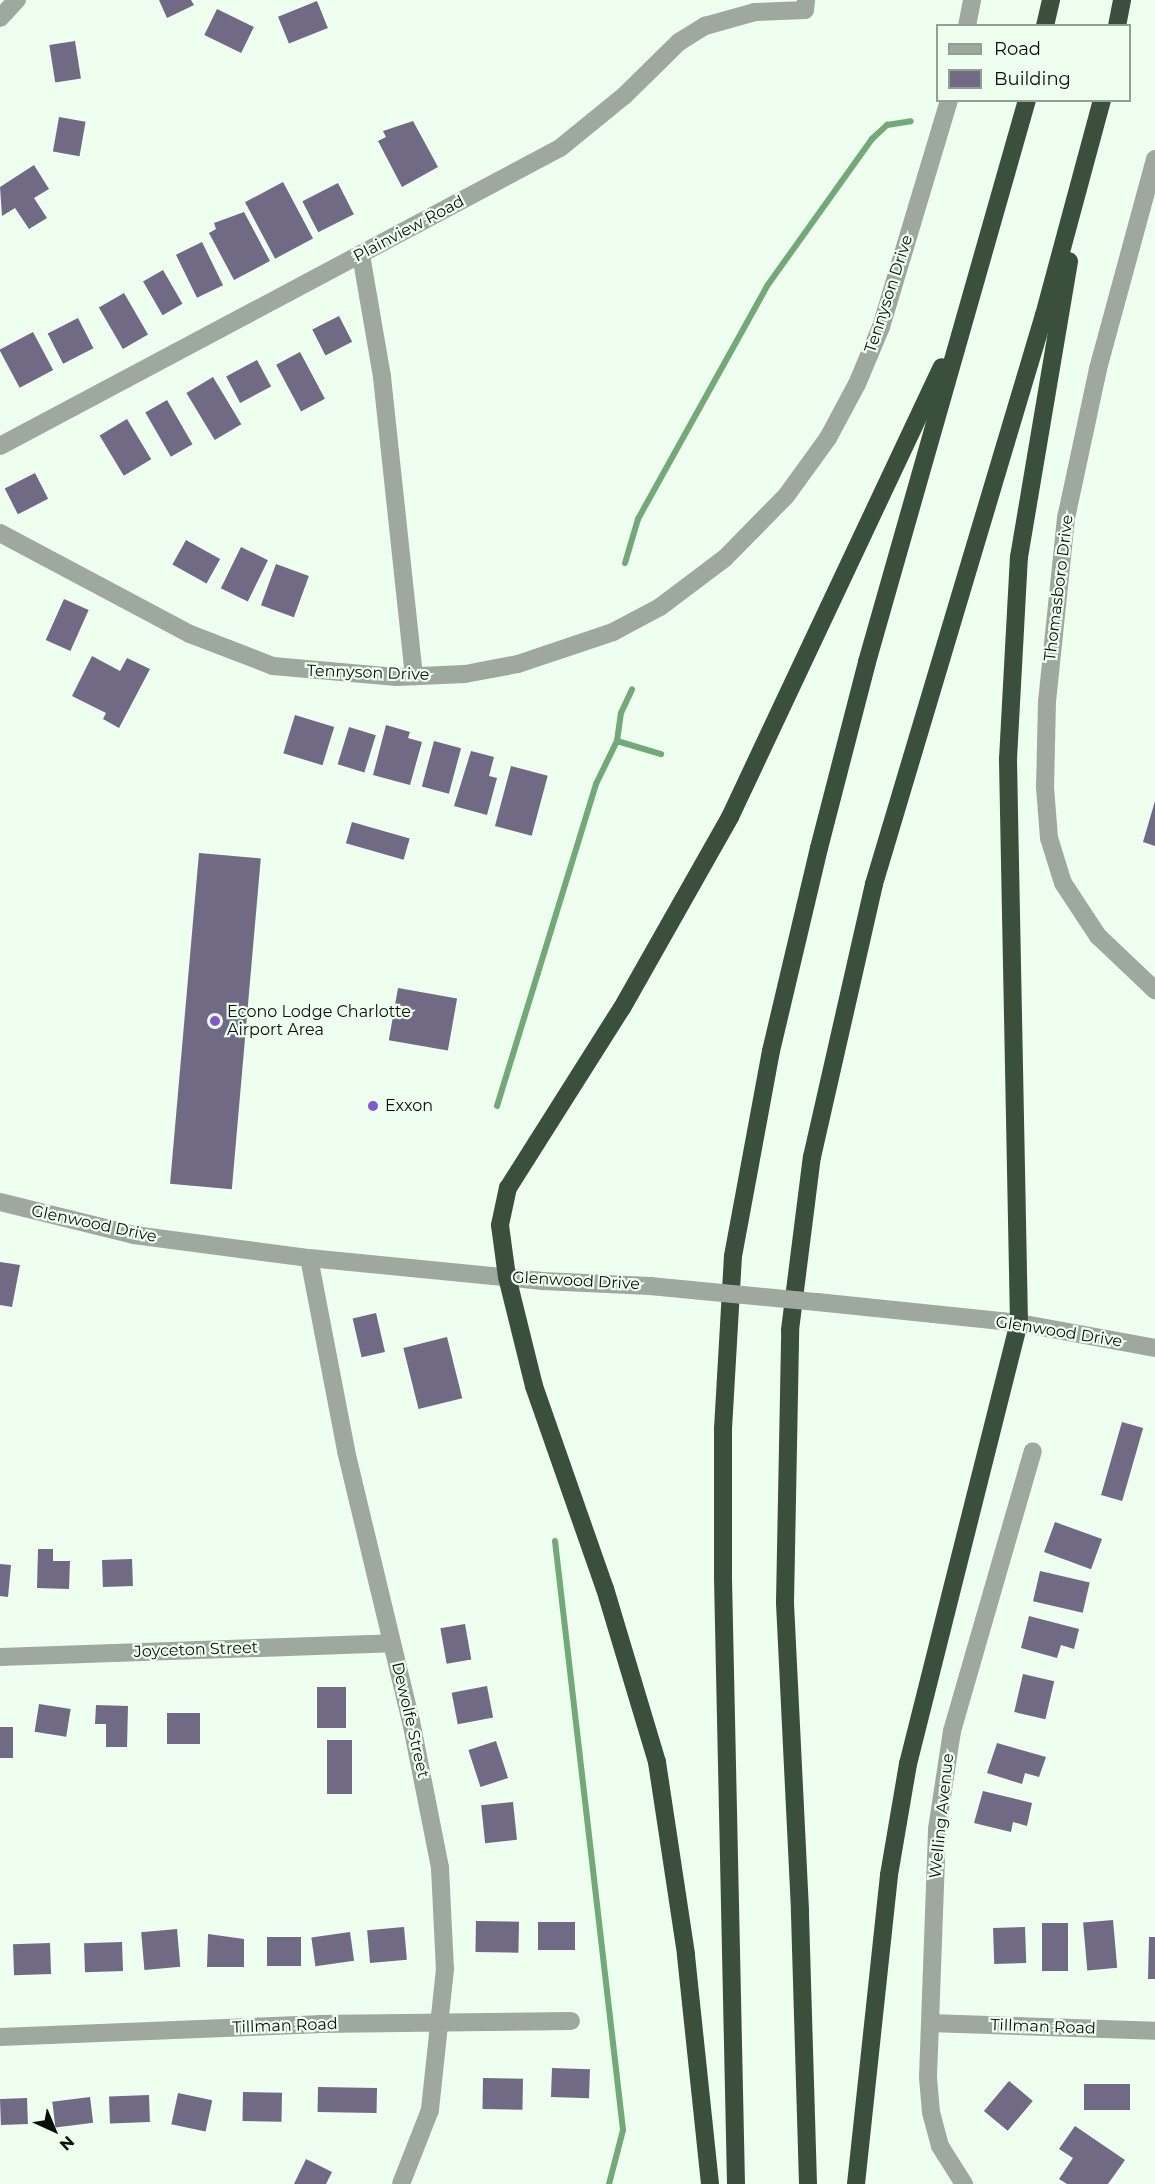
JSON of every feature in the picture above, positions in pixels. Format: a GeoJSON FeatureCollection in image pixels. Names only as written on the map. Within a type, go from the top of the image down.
{"type":"FeatureCollection","features":[{"type":"Feature","properties":{"kind":"highway"},"geometry":{"type":"LineString","coordinates":[[1046,24],[1052,0]]}},
{"type":"Feature","properties":{"kind":"highway"},"geometry":{"type":"LineString","coordinates":[[1117,24],[1122,0]]}},
{"type":"Feature","properties":{"kind":"highway"},"geometry":{"type":"LineString","coordinates":[[736,2184],[723,1577],[723,1429],[733,1256],[771,1051],[819,848],[867,663],[1026,102]]}},
{"type":"Feature","properties":{"kind":"highway"},"geometry":{"type":"LineString","coordinates":[[808,2184],[785,1602],[790,1330],[812,1157],[874,885],[1081,182],[1101,102]]}},
{"type":"Feature","properties":{"kind":"highway"},"geometry":{"type":"LineString","coordinates":[[856,2184],[887,1886],[908,1764],[1018,1323],[1008,759],[1019,557],[1081,182]]}},
{"type":"Feature","properties":{"kind":"highway"},"geometry":{"type":"LineString","coordinates":[[710,2184],[686,1954],[657,1762],[604,1589],[543,1414],[507,1277],[500,1225],[508,1188],[622,1008],[707,861],[967,315]]}},
{"type":"Feature","properties":{"kind":"street"},"geometry":{"type":"LineString","coordinates":[[0,18],[17,0]]}},
{"type":"Feature","properties":{"kind":"street"},"geometry":{"type":"LineString","coordinates":[[967,24],[972,0]]}},
{"type":"Feature","properties":{"kind":"street","name":"Plainview Road"},"geometry":{"type":"LineString","coordinates":[[0,446],[560,148],[625,95],[679,42],[705,26],[755,12],[806,5]]}},
{"type":"Feature","properties":{"kind":"street","name":"Tennyson Drive"},"geometry":{"type":"LineString","coordinates":[[0,533],[190,634],[240,656],[310,672],[414,676],[465,674],[518,664],[613,632],[682,592],[725,558],[786,496],[828,438],[858,384],[881,327],[948,102]]}},
{"type":"Feature","properties":{"kind":"street","name":"Thomasboro Drive"},"geometry":{"type":"LineString","coordinates":[[1155,159],[1098,369],[1066,518],[1047,701],[1045,787],[1049,838],[1064,883],[1098,936],[1155,990]]}},
{"type":"Feature","properties":{"kind":"street"},"geometry":{"type":"LineString","coordinates":[[361,255],[382,377],[414,676]]}},
{"type":"Feature","properties":{"kind":"street","name":"Glenwood Drive"},"geometry":{"type":"LineString","coordinates":[[0,1202],[134,1235],[309,1258],[507,1277],[650,1286],[888,1309],[1018,1323],[1155,1348]]}},
{"type":"Feature","properties":{"kind":"street","name":"Dewolfe Street"},"geometry":{"type":"LineString","coordinates":[[309,1258],[346,1451],[392,1643],[440,1868],[445,1969],[441,2024],[430,2110],[401,2184]]}},
{"type":"Feature","properties":{"kind":"street","name":"Welling Avenue"},"geometry":{"type":"LineString","coordinates":[[964,2184],[940,2146],[931,2112],[930,2023],[937,1829],[944,1771],[1033,1451]]}},
{"type":"Feature","properties":{"kind":"street","name":"Joyceton Street"},"geometry":{"type":"LineString","coordinates":[[0,1657],[392,1643]]}},
{"type":"Feature","properties":{"kind":"street","name":"Tillman Road"},"geometry":{"type":"LineString","coordinates":[[0,2037],[318,2024],[571,2021]]}},
{"type":"Feature","properties":{"kind":"street","name":"Tillman Road"},"geometry":{"type":"LineString","coordinates":[[930,2023],[1155,2031]]}},
{"type":"Feature","properties":{"kind":"building"},"geometry":{"type":"Polygon","coordinates":[[[159,0],[191,0],[194,5],[167,18],[159,0]]]}},
{"type":"Feature","properties":{"kind":"building"},"geometry":{"type":"Polygon","coordinates":[[[317,1],[328,28],[289,44],[278,17],[317,1]]]}},
{"type":"Feature","properties":{"kind":"building"},"geometry":{"type":"Polygon","coordinates":[[[217,9],[254,27],[241,53],[204,35],[217,9]]]}},
{"type":"Feature","properties":{"kind":"building"},"geometry":{"type":"Polygon","coordinates":[[[75,41],[81,79],[55,83],[49,45],[75,41]]]}},
{"type":"Feature","properties":{"kind":"building"},"geometry":{"type":"Polygon","coordinates":[[[59,117],[86,122],[80,156],[53,151],[59,117]]]}},
{"type":"Feature","properties":{"kind":"building"},"geometry":{"type":"Polygon","coordinates":[[[413,121],[438,167],[402,187],[378,141],[386,137],[383,131],[413,121]]]}},
{"type":"Feature","properties":{"kind":"building"},"geometry":{"type":"Polygon","coordinates":[[[34,165],[49,189],[34,198],[47,218],[29,229],[15,208],[2,216],[0,187],[34,165]]]}},
{"type":"Feature","properties":{"kind":"building"},"geometry":{"type":"Polygon","coordinates":[[[283,182],[313,239],[275,259],[245,202],[283,182]]]}},
{"type":"Feature","properties":{"kind":"building"},"geometry":{"type":"Polygon","coordinates":[[[338,183],[354,214],[318,232],[302,201],[338,183]]]}},
{"type":"Feature","properties":{"kind":"building"},"geometry":{"type":"Polygon","coordinates":[[[244,212],[270,261],[234,280],[209,233],[216,229],[214,223],[244,212]]]}},
{"type":"Feature","properties":{"kind":"building"},"geometry":{"type":"Polygon","coordinates":[[[202,242],[223,285],[197,298],[176,255],[202,242]]]}},
{"type":"Feature","properties":{"kind":"building"},"geometry":{"type":"Polygon","coordinates":[[[163,270],[182,304],[163,315],[143,282],[163,270]]]}},
{"type":"Feature","properties":{"kind":"building"},"geometry":{"type":"Polygon","coordinates":[[[124,293],[148,335],[123,349],[99,308],[124,293]]]}},
{"type":"Feature","properties":{"kind":"building"},"geometry":{"type":"Polygon","coordinates":[[[339,316],[352,342],[325,355],[312,330],[339,316]]]}},
{"type":"Feature","properties":{"kind":"building"},"geometry":{"type":"Polygon","coordinates":[[[78,318],[93,348],[63,364],[48,333],[78,318]]]}},
{"type":"Feature","properties":{"kind":"building"},"geometry":{"type":"Polygon","coordinates":[[[33,332],[53,370],[20,388],[0,350],[33,332]]]}},
{"type":"Feature","properties":{"kind":"building"},"geometry":{"type":"Polygon","coordinates":[[[300,352],[325,399],[301,411],[276,365],[300,352]]]}},
{"type":"Feature","properties":{"kind":"building"},"geometry":{"type":"Polygon","coordinates":[[[257,360],[271,386],[240,403],[226,376],[257,360]]]}},
{"type":"Feature","properties":{"kind":"building"},"geometry":{"type":"Polygon","coordinates":[[[213,377],[241,424],[215,440],[186,393],[213,377]]]}},
{"type":"Feature","properties":{"kind":"building"},"geometry":{"type":"Polygon","coordinates":[[[167,400],[193,444],[171,457],[145,412],[167,400]]]}},
{"type":"Feature","properties":{"kind":"building"},"geometry":{"type":"Polygon","coordinates":[[[127,419],[151,459],[124,476],[100,435],[127,419]]]}},
{"type":"Feature","properties":{"kind":"building"},"geometry":{"type":"Polygon","coordinates":[[[35,473],[48,499],[18,514],[5,488],[35,473]]]}},
{"type":"Feature","properties":{"kind":"building"},"geometry":{"type":"Polygon","coordinates":[[[186,540],[220,559],[207,583],[172,564],[186,540]]]}},
{"type":"Feature","properties":{"kind":"building"},"geometry":{"type":"Polygon","coordinates":[[[241,547],[268,560],[248,601],[221,588],[241,547]]]}},
{"type":"Feature","properties":{"kind":"building"},"geometry":{"type":"Polygon","coordinates":[[[276,564],[309,576],[294,617],[261,605],[276,564]]]}},
{"type":"Feature","properties":{"kind":"building"},"geometry":{"type":"Polygon","coordinates":[[[64,599],[89,610],[70,651],[46,640],[64,599]]]}},
{"type":"Feature","properties":{"kind":"building"},"geometry":{"type":"Polygon","coordinates":[[[92,656],[120,671],[127,658],[150,669],[119,728],[103,719],[106,713],[72,696],[92,656]]]}},
{"type":"Feature","properties":{"kind":"building"},"geometry":{"type":"Polygon","coordinates":[[[295,715],[334,727],[323,765],[283,753],[295,715]]]}},
{"type":"Feature","properties":{"kind":"building"},"geometry":{"type":"Polygon","coordinates":[[[386,725],[410,732],[408,738],[422,742],[410,785],[373,775],[386,725]]]}},
{"type":"Feature","properties":{"kind":"building"},"geometry":{"type":"Polygon","coordinates":[[[349,727],[376,735],[364,772],[338,764],[349,727]]]}},
{"type":"Feature","properties":{"kind":"building"},"geometry":{"type":"Polygon","coordinates":[[[434,741],[461,748],[449,794],[422,786],[434,741]]]}},
{"type":"Feature","properties":{"kind":"building"},"geometry":{"type":"Polygon","coordinates":[[[471,751],[494,757],[489,776],[497,778],[487,815],[454,806],[471,751]]]}},
{"type":"Feature","properties":{"kind":"building"},"geometry":{"type":"Polygon","coordinates":[[[511,766],[548,776],[532,836],[495,826],[511,766]]]}},
{"type":"Feature","properties":{"kind":"building"},"geometry":{"type":"Polygon","coordinates":[[[1155,801],[1155,846],[1143,842],[1155,801]]]}},
{"type":"Feature","properties":{"kind":"building"},"geometry":{"type":"Polygon","coordinates":[[[352,822],[410,839],[404,860],[346,843],[352,822]]]}},
{"type":"Feature","properties":{"kind":"building","name":"Econo Lodge Charlotte Airport Area"},"geometry":{"type":"Polygon","coordinates":[[[199,853],[261,858],[232,1189],[170,1184],[199,853]]]}},
{"type":"Feature","properties":{"kind":"building"},"geometry":{"type":"Polygon","coordinates":[[[398,988],[457,998],[448,1051],[389,1040],[398,988]]]}},
{"type":"Feature","properties":{"kind":"building"},"geometry":{"type":"Polygon","coordinates":[[[0,1262],[20,1265],[12,1307],[0,1305],[0,1262]]]}},
{"type":"Feature","properties":{"kind":"building"},"geometry":{"type":"Polygon","coordinates":[[[376,1313],[385,1352],[362,1357],[353,1318],[376,1313]]]}},
{"type":"Feature","properties":{"kind":"building"},"geometry":{"type":"Polygon","coordinates":[[[447,1337],[462,1398],[419,1409],[403,1348],[447,1337]]]}},
{"type":"Feature","properties":{"kind":"building"},"geometry":{"type":"Polygon","coordinates":[[[1122,1422],[1143,1428],[1122,1501],[1101,1495],[1122,1422]]]}},
{"type":"Feature","properties":{"kind":"building"},"geometry":{"type":"Polygon","coordinates":[[[1055,1522],[1102,1539],[1091,1569],[1044,1552],[1055,1522]]]}},
{"type":"Feature","properties":{"kind":"building"},"geometry":{"type":"Polygon","coordinates":[[[38,1549],[53,1549],[53,1561],[70,1561],[69,1589],[37,1588],[38,1549]]]}},
{"type":"Feature","properties":{"kind":"building"},"geometry":{"type":"Polygon","coordinates":[[[132,1559],[133,1586],[103,1587],[102,1560],[132,1559]]]}},
{"type":"Feature","properties":{"kind":"building"},"geometry":{"type":"Polygon","coordinates":[[[0,1564],[11,1565],[8,1597],[0,1596],[0,1564]]]}},
{"type":"Feature","properties":{"kind":"building"},"geometry":{"type":"Polygon","coordinates":[[[1040,1571],[1090,1582],[1083,1613],[1033,1601],[1040,1571]]]}},
{"type":"Feature","properties":{"kind":"building"},"geometry":{"type":"Polygon","coordinates":[[[1029,1616],[1079,1629],[1074,1649],[1061,1645],[1057,1658],[1021,1648],[1029,1616]]]}},
{"type":"Feature","properties":{"kind":"building"},"geometry":{"type":"Polygon","coordinates":[[[465,1624],[471,1659],[447,1664],[440,1628],[465,1624]]]}},
{"type":"Feature","properties":{"kind":"building"},"geometry":{"type":"Polygon","coordinates":[[[1023,1674],[1054,1681],[1045,1719],[1014,1712],[1023,1674]]]}},
{"type":"Feature","properties":{"kind":"building"},"geometry":{"type":"Polygon","coordinates":[[[487,1686],[493,1717],[458,1724],[452,1693],[487,1686]]]}},
{"type":"Feature","properties":{"kind":"building"},"geometry":{"type":"Polygon","coordinates":[[[317,1687],[346,1687],[346,1728],[317,1728],[317,1687]]]}},
{"type":"Feature","properties":{"kind":"building"},"geometry":{"type":"Polygon","coordinates":[[[39,1704],[71,1709],[66,1737],[35,1732],[39,1704]]]}},
{"type":"Feature","properties":{"kind":"building"},"geometry":{"type":"Polygon","coordinates":[[[96,1705],[128,1706],[127,1747],[106,1747],[106,1724],[95,1724],[96,1705]]]}},
{"type":"Feature","properties":{"kind":"building"},"geometry":{"type":"Polygon","coordinates":[[[167,1713],[200,1713],[200,1744],[167,1744],[167,1713]]]}},
{"type":"Feature","properties":{"kind":"building"},"geometry":{"type":"Polygon","coordinates":[[[0,1727],[13,1727],[13,1758],[0,1758],[0,1727]]]}},
{"type":"Feature","properties":{"kind":"building"},"geometry":{"type":"Polygon","coordinates":[[[327,1740],[352,1740],[352,1794],[327,1794],[327,1740]]]}},
{"type":"Feature","properties":{"kind":"building"},"geometry":{"type":"Polygon","coordinates":[[[496,1741],[508,1778],[480,1787],[468,1750],[496,1741]]]}},
{"type":"Feature","properties":{"kind":"building"},"geometry":{"type":"Polygon","coordinates":[[[997,1743],[1046,1757],[1039,1777],[1025,1773],[1022,1784],[987,1773],[997,1743]]]}},
{"type":"Feature","properties":{"kind":"building"},"geometry":{"type":"Polygon","coordinates":[[[983,1791],[1032,1803],[1027,1826],[1013,1822],[1011,1832],[974,1823],[983,1791]]]}},
{"type":"Feature","properties":{"kind":"building"},"geometry":{"type":"Polygon","coordinates":[[[513,1802],[517,1840],[485,1843],[481,1805],[513,1802]]]}},
{"type":"Feature","properties":{"kind":"building"},"geometry":{"type":"Polygon","coordinates":[[[1113,1920],[1117,1968],[1087,1970],[1083,1923],[1113,1920]]]}},
{"type":"Feature","properties":{"kind":"building"},"geometry":{"type":"Polygon","coordinates":[[[476,1921],[519,1922],[518,1953],[475,1952],[476,1921]]]}},
{"type":"Feature","properties":{"kind":"building"},"geometry":{"type":"Polygon","coordinates":[[[538,1922],[575,1922],[575,1950],[538,1950],[538,1922]]]}},
{"type":"Feature","properties":{"kind":"building"},"geometry":{"type":"Polygon","coordinates":[[[1042,1923],[1068,1923],[1068,1971],[1042,1971],[1042,1923]]]}},
{"type":"Feature","properties":{"kind":"building"},"geometry":{"type":"Polygon","coordinates":[[[404,1927],[407,1960],[370,1963],[367,1930],[404,1927]]]}},
{"type":"Feature","properties":{"kind":"building"},"geometry":{"type":"Polygon","coordinates":[[[1025,1927],[1026,1963],[994,1964],[993,1928],[1025,1927]]]}},
{"type":"Feature","properties":{"kind":"building"},"geometry":{"type":"Polygon","coordinates":[[[177,1929],[180,1967],[144,1970],[141,1932],[177,1929]]]}},
{"type":"Feature","properties":{"kind":"building"},"geometry":{"type":"Polygon","coordinates":[[[350,1932],[354,1961],[315,1966],[311,1937],[350,1932]]]}},
{"type":"Feature","properties":{"kind":"building"},"geometry":{"type":"Polygon","coordinates":[[[208,1934],[244,1939],[244,1967],[207,1967],[208,1934]]]}},
{"type":"Feature","properties":{"kind":"building"},"geometry":{"type":"Polygon","coordinates":[[[267,1937],[301,1937],[301,1966],[267,1966],[267,1937]]]}},
{"type":"Feature","properties":{"kind":"building"},"geometry":{"type":"Polygon","coordinates":[[[1149,1937],[1155,1937],[1155,1979],[1148,1979],[1149,1937]]]}},
{"type":"Feature","properties":{"kind":"building"},"geometry":{"type":"Polygon","coordinates":[[[122,1942],[123,1971],[85,1972],[84,1943],[122,1942]]]}},
{"type":"Feature","properties":{"kind":"building"},"geometry":{"type":"Polygon","coordinates":[[[50,1943],[51,1974],[14,1975],[13,1944],[50,1943]]]}},
{"type":"Feature","properties":{"kind":"building"},"geometry":{"type":"Polygon","coordinates":[[[552,2068],[590,2069],[589,2098],[551,2097],[552,2068]]]}},
{"type":"Feature","properties":{"kind":"building"},"geometry":{"type":"Polygon","coordinates":[[[483,2078],[523,2079],[522,2110],[482,2109],[483,2078]]]}},
{"type":"Feature","properties":{"kind":"building"},"geometry":{"type":"Polygon","coordinates":[[[1009,2081],[1033,2101],[1008,2131],[984,2111],[1009,2081]]]}},
{"type":"Feature","properties":{"kind":"building"},"geometry":{"type":"Polygon","coordinates":[[[1084,2084],[1130,2084],[1130,2110],[1084,2110],[1084,2084]]]}},
{"type":"Feature","properties":{"kind":"building"},"geometry":{"type":"Polygon","coordinates":[[[318,2087],[377,2088],[377,2113],[318,2112],[318,2087]]]}},
{"type":"Feature","properties":{"kind":"building"},"geometry":{"type":"Polygon","coordinates":[[[243,2092],[282,2093],[281,2122],[242,2121],[243,2092]]]}},
{"type":"Feature","properties":{"kind":"building"},"geometry":{"type":"Polygon","coordinates":[[[178,2093],[212,2100],[206,2132],[171,2124],[178,2093]]]}},
{"type":"Feature","properties":{"kind":"building"},"geometry":{"type":"Polygon","coordinates":[[[149,2095],[150,2122],[110,2123],[109,2096],[149,2095]]]}},
{"type":"Feature","properties":{"kind":"building"},"geometry":{"type":"Polygon","coordinates":[[[90,2097],[93,2123],[55,2127],[52,2102],[90,2097]]]}},
{"type":"Feature","properties":{"kind":"building"},"geometry":{"type":"Polygon","coordinates":[[[27,2098],[28,2124],[1,2125],[0,2099],[27,2098]]]}},
{"type":"Feature","properties":{"kind":"building"},"geometry":{"type":"Polygon","coordinates":[[[1075,2126],[1125,2160],[1108,2184],[1067,2184],[1059,2179],[1073,2158],[1059,2149],[1075,2126]]]}},
{"type":"Feature","properties":{"kind":"building"},"geometry":{"type":"Polygon","coordinates":[[[306,2159],[332,2172],[326,2184],[294,2184],[306,2159]]]}},
{"type":"Feature","properties":{"kind":"waterway"},"geometry":{"type":"LineString","coordinates":[[625,563],[638,519],[767,286],[872,139],[887,125],[911,121]]}},
{"type":"Feature","properties":{"kind":"waterway"},"geometry":{"type":"LineString","coordinates":[[497,1106],[596,784],[617,741],[621,713],[632,689]]}},
{"type":"Feature","properties":{"kind":"waterway"},"geometry":{"type":"LineString","coordinates":[[617,741],[661,754]]}},
{"type":"Feature","properties":{"kind":"waterway"},"geometry":{"type":"LineString","coordinates":[[555,1541],[623,2130],[609,2184]]}},
{"type":"Feature","properties":{"kind":"place","name":"Econo Lodge Charlotte Airport Area"},"geometry":{"type":"Point","coordinates":[215,1021]}},
{"type":"Feature","properties":{"kind":"place","name":"Exxon"},"geometry":{"type":"Point","coordinates":[373,1106]}}]}
